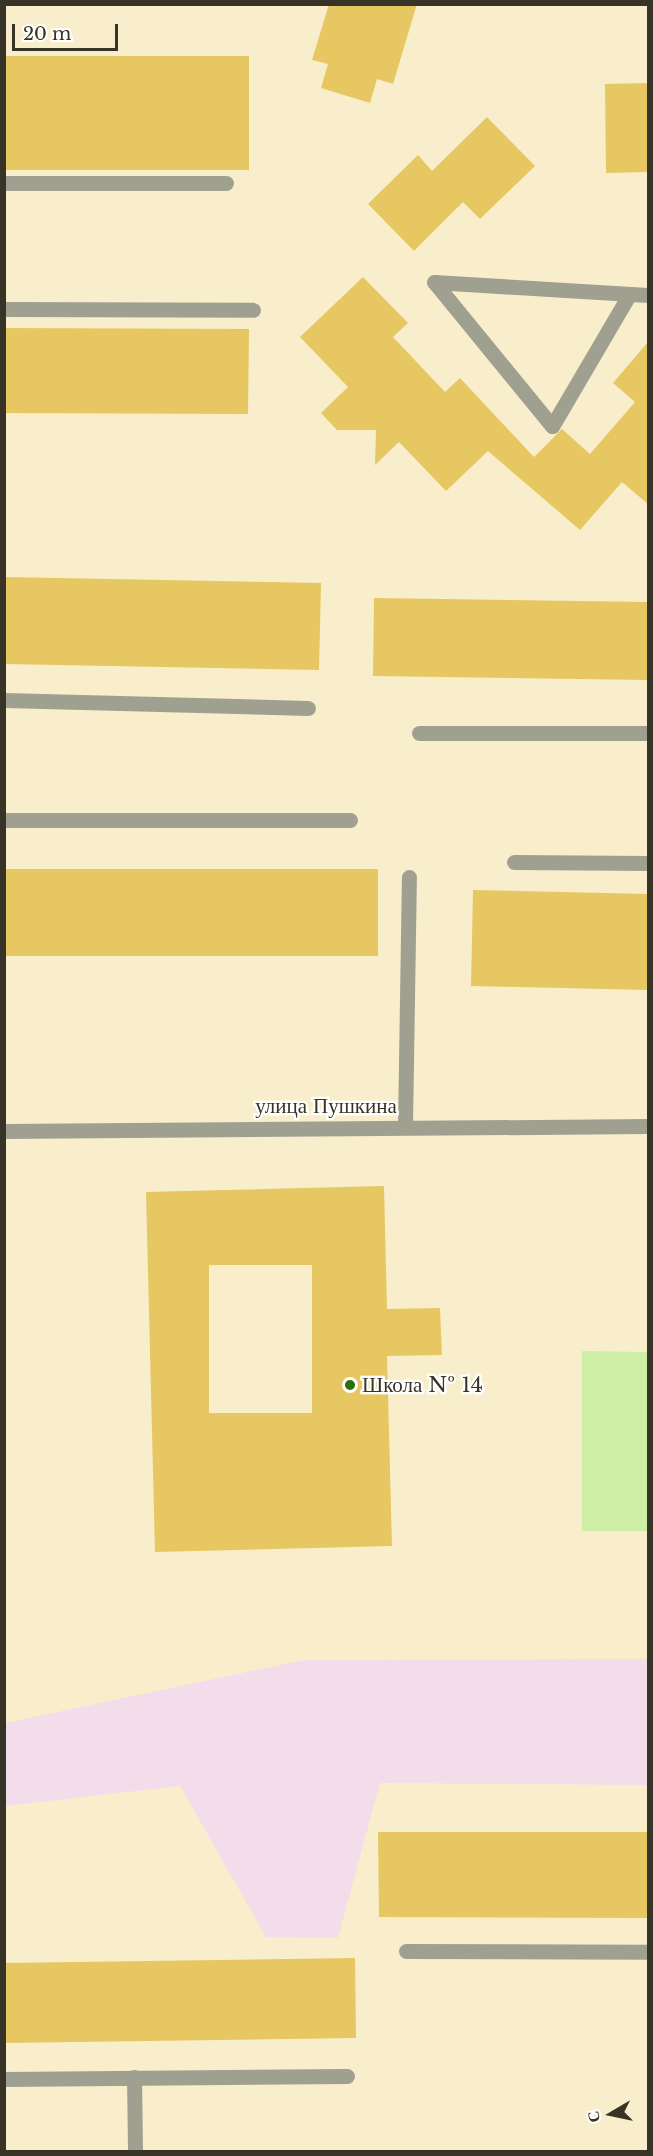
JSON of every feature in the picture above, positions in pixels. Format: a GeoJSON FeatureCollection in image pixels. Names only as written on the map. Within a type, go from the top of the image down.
{"type":"FeatureCollection","features":[{"type":"Feature","properties":{"kind":"street"},"geometry":{"type":"LineString","coordinates":[[4,183],[226,183]]}},
{"type":"Feature","properties":{"kind":"street"},"geometry":{"type":"LineString","coordinates":[[629,295],[552,426],[434,282],[648,295]]}},
{"type":"Feature","properties":{"kind":"street"},"geometry":{"type":"LineString","coordinates":[[4,309],[253,310]]}},
{"type":"Feature","properties":{"kind":"street"},"geometry":{"type":"LineString","coordinates":[[4,700],[308,708]]}},
{"type":"Feature","properties":{"kind":"street"},"geometry":{"type":"LineString","coordinates":[[419,733],[648,733]]}},
{"type":"Feature","properties":{"kind":"street"},"geometry":{"type":"LineString","coordinates":[[4,820],[350,820]]}},
{"type":"Feature","properties":{"kind":"street"},"geometry":{"type":"LineString","coordinates":[[514,862],[648,863]]}},
{"type":"Feature","properties":{"kind":"street"},"geometry":{"type":"LineString","coordinates":[[405,1126],[409,877]]}},
{"type":"Feature","properties":{"kind":"street","name":"улица Пушкина"},"geometry":{"type":"LineString","coordinates":[[4,1131],[405,1126],[648,1126]]}},
{"type":"Feature","properties":{"kind":"street"},"geometry":{"type":"LineString","coordinates":[[405,1951],[648,1952]]}},
{"type":"Feature","properties":{"kind":"street"},"geometry":{"type":"LineString","coordinates":[[4,2079],[347,2076]]}},
{"type":"Feature","properties":{"kind":"street"},"geometry":{"type":"LineString","coordinates":[[134,2077],[135,2151]]}},
{"type":"Feature","properties":{"kind":"shaded area"},"geometry":{"type":"Polygon","coordinates":[[[648,1659],[648,1785],[380,1783],[338,1938],[266,1937],[180,1786],[5,1806],[5,1723],[304,1660],[648,1659]]]}},
{"type":"Feature","properties":{"kind":"green space"},"geometry":{"type":"Polygon","coordinates":[[[582,1351],[648,1352],[648,1531],[582,1531],[582,1351]]]}},
{"type":"Feature","properties":{"kind":"building"},"geometry":{"type":"Polygon","coordinates":[[[329,4],[417,4],[393,84],[377,79],[370,103],[321,88],[328,64],[312,60],[329,4]]]}},
{"type":"Feature","properties":{"kind":"building"},"geometry":{"type":"Polygon","coordinates":[[[4,56],[249,56],[249,170],[4,170],[4,56]]]}},
{"type":"Feature","properties":{"kind":"building"},"geometry":{"type":"Polygon","coordinates":[[[648,83],[648,172],[606,173],[605,84],[648,83]]]}},
{"type":"Feature","properties":{"kind":"building"},"geometry":{"type":"Polygon","coordinates":[[[487,117],[535,166],[480,219],[463,202],[414,251],[368,204],[418,155],[432,171],[487,117]]]}},
{"type":"Feature","properties":{"kind":"building"},"geometry":{"type":"Polygon","coordinates":[[[363,277],[408,323],[393,337],[445,392],[460,378],[534,457],[562,429],[590,454],[635,402],[613,383],[648,342],[648,504],[622,482],[580,530],[488,451],[446,491],[399,442],[375,465],[376,430],[337,430],[321,413],[348,387],[300,337],[363,277]]]}},
{"type":"Feature","properties":{"kind":"building"},"geometry":{"type":"Polygon","coordinates":[[[4,328],[249,329],[248,414],[4,413],[4,328]]]}},
{"type":"Feature","properties":{"kind":"building"},"geometry":{"type":"Polygon","coordinates":[[[4,577],[321,583],[319,670],[4,664],[4,577]]]}},
{"type":"Feature","properties":{"kind":"building"},"geometry":{"type":"Polygon","coordinates":[[[374,598],[648,602],[648,680],[373,676],[374,598]]]}},
{"type":"Feature","properties":{"kind":"building"},"geometry":{"type":"Polygon","coordinates":[[[4,869],[378,869],[378,956],[4,956],[4,869]]]}},
{"type":"Feature","properties":{"kind":"building"},"geometry":{"type":"Polygon","coordinates":[[[473,890],[648,894],[648,990],[471,986],[473,890]]]}},
{"type":"Feature","properties":{"kind":"building","name":"Школа № 14"},"geometry":{"type":"Polygon","coordinates":[[[384,1186],[387,1309],[440,1308],[442,1355],[387,1356],[392,1546],[155,1552],[146,1192],[384,1186]],[[209,1265],[209,1413],[312,1413],[312,1265],[209,1265]]]}},
{"type":"Feature","properties":{"kind":"building"},"geometry":{"type":"Polygon","coordinates":[[[378,1832],[648,1832],[648,1918],[379,1917],[378,1832]]]}},
{"type":"Feature","properties":{"kind":"building"},"geometry":{"type":"Polygon","coordinates":[[[355,1958],[356,2038],[4,2043],[4,1963],[355,1958]]]}},
{"type":"Feature","properties":{"kind":"place","name":"Школа № 14"},"geometry":{"type":"Point","coordinates":[350,1385]}}]}
